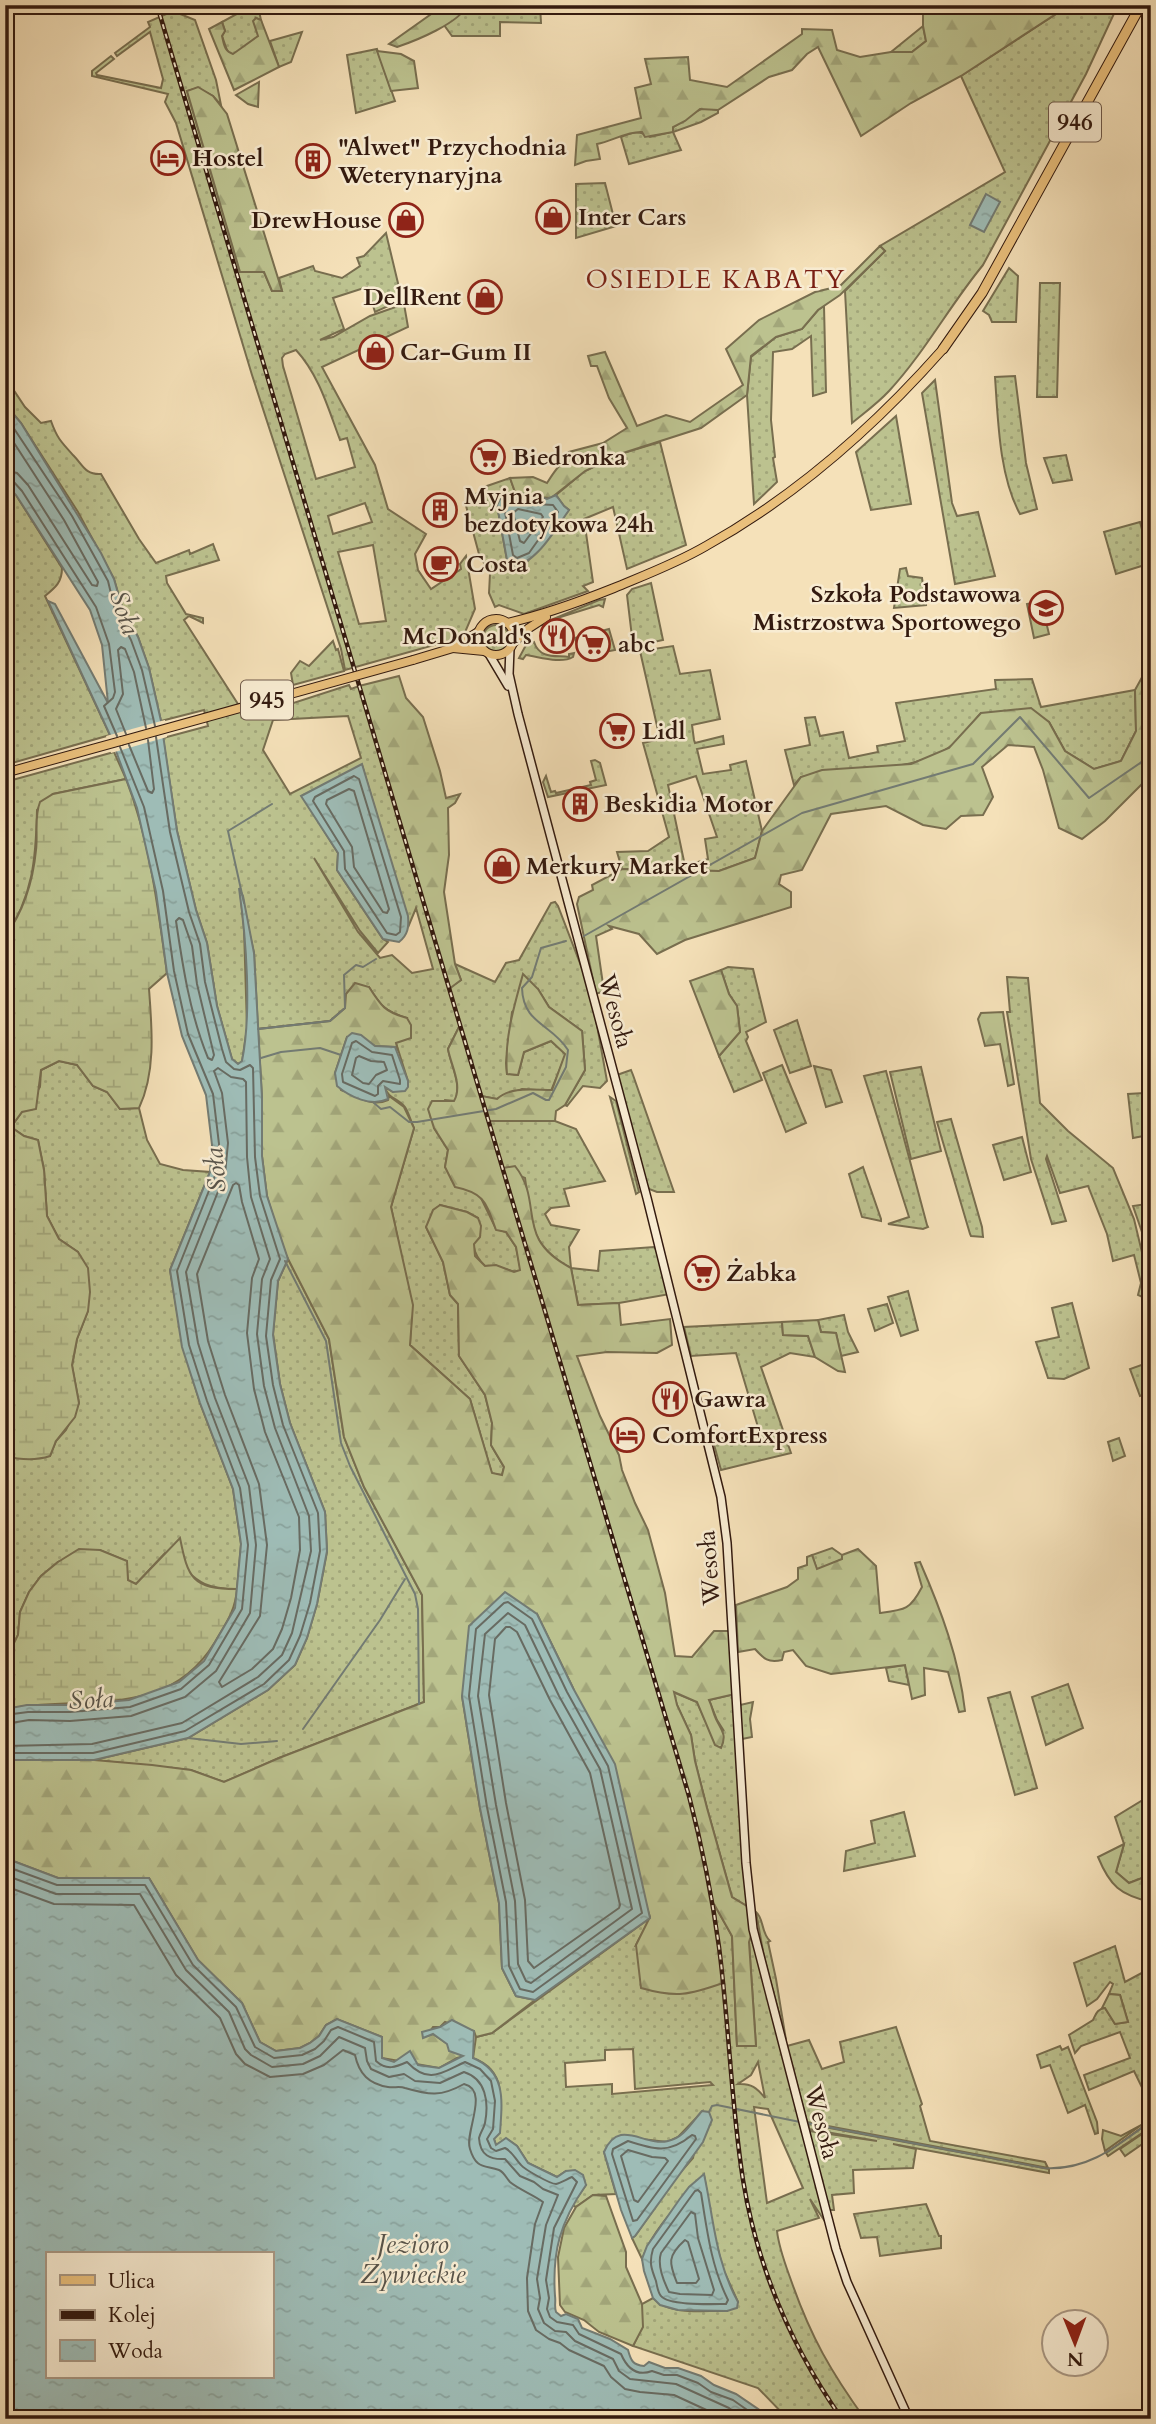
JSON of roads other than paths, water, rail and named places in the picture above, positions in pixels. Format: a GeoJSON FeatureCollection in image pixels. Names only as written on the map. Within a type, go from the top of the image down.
{"type":"FeatureCollection","features":[{"type":"Feature","properties":{"kind":"highway","name":"946"},"geometry":{"type":"LineString","coordinates":[[943,349],[992,276],[1141,5]]}},
{"type":"Feature","properties":{"kind":"main road","name":"946"},"geometry":{"type":"LineString","coordinates":[[508,623],[571,605],[663,568],[704,548],[767,509],[877,420],[943,349]]}},
{"type":"Feature","properties":{"kind":"main road","name":"946"},"geometry":{"type":"LineString","coordinates":[[512,645],[535,624],[571,605]]}},
{"type":"Feature","properties":{"kind":"main road"},"geometry":{"type":"LineString","coordinates":[[492,619],[508,623],[513,632],[512,645],[501,654],[487,653],[479,645],[478,632],[483,624],[492,619]]}},
{"type":"Feature","properties":{"kind":"main road","name":"945"},"geometry":{"type":"LineString","coordinates":[[5,773],[413,660],[453,648],[478,632]]}},
{"type":"Feature","properties":{"kind":"main road","name":"Wesoła"},"geometry":{"type":"LineString","coordinates":[[512,645],[509,674],[518,714],[647,1198],[718,1480],[727,1544],[748,1896],[758,1954],[843,2271],[909,2419]]}},
{"type":"Feature","properties":{"kind":"main road","name":"945"},"geometry":{"type":"LineString","coordinates":[[453,648],[487,653]]}},
{"type":"Feature","properties":{"kind":"main road","name":"Wesoła"},"geometry":{"type":"LineString","coordinates":[[487,653],[505,678],[518,714]]}},
{"type":"Feature","properties":{"kind":"water"},"geometry":{"type":"Polygon","coordinates":[[[986,194],[1000,202],[984,232],[970,225],[986,194]]]}},
{"type":"Feature","properties":{"kind":"water","name":"Soła"},"geometry":{"type":"Polygon","coordinates":[[[5,404],[21,423],[101,553],[149,668],[161,721],[177,831],[207,943],[217,1006],[232,1059],[238,1064],[242,1061],[247,1020],[246,952],[239,888],[243,896],[254,953],[262,1098],[262,1156],[267,1196],[288,1259],[278,1281],[273,1335],[280,1384],[290,1423],[325,1512],[327,1551],[317,1604],[307,1638],[295,1665],[268,1690],[188,1738],[94,1760],[13,1760],[5,1763],[5,1709],[27,1705],[70,1705],[129,1700],[179,1682],[204,1661],[235,1608],[241,1544],[233,1489],[182,1347],[170,1270],[210,1172],[212,1145],[206,1095],[182,1036],[167,973],[156,892],[137,808],[110,735],[48,601],[55,604],[108,703],[102,645],[90,610],[16,495],[5,483],[5,404]]]}},
{"type":"Feature","properties":{"kind":"water"},"geometry":{"type":"Polygon","coordinates":[[[515,492],[547,499],[556,495],[569,510],[535,555],[518,565],[509,565],[497,505],[500,499],[515,492]]]}},
{"type":"Feature","properties":{"kind":"water"},"geometry":{"type":"Polygon","coordinates":[[[362,764],[408,916],[407,931],[399,942],[383,939],[337,870],[338,853],[301,796],[362,764]]]}},
{"type":"Feature","properties":{"kind":"water"},"geometry":{"type":"Polygon","coordinates":[[[352,1033],[361,1035],[375,1046],[395,1047],[408,1081],[405,1091],[393,1092],[385,1087],[388,1099],[375,1102],[354,1097],[337,1086],[335,1073],[347,1037],[352,1033]]]}},
{"type":"Feature","properties":{"kind":"water"},"geometry":{"type":"Polygon","coordinates":[[[505,1592],[537,1614],[573,1688],[615,1764],[650,1918],[535,2000],[516,1996],[502,1968],[499,1903],[462,1696],[469,1626],[505,1592]]]}},
{"type":"Feature","properties":{"kind":"water","name":"Jezioro Żywieckie"},"geometry":{"type":"Polygon","coordinates":[[[5,1858],[58,1878],[149,1878],[198,1960],[242,2003],[260,2042],[276,2051],[300,2048],[310,2043],[326,2025],[337,2019],[382,2037],[382,2058],[394,2062],[410,2051],[418,2065],[439,2068],[463,2056],[449,2051],[447,2044],[433,2034],[423,2038],[422,2032],[452,2020],[474,2031],[473,2058],[492,2071],[500,2089],[500,2133],[494,2139],[496,2145],[506,2138],[517,2146],[528,2163],[557,2177],[566,2171],[575,2170],[583,2175],[586,2185],[570,2212],[560,2238],[554,2280],[556,2312],[561,2316],[566,2314],[578,2319],[582,2328],[610,2339],[628,2350],[631,2360],[637,2365],[644,2366],[649,2362],[701,2376],[736,2394],[773,2419],[5,2419],[5,1858]]]}},
{"type":"Feature","properties":{"kind":"water"},"geometry":{"type":"Polygon","coordinates":[[[702,2111],[709,2112],[712,2120],[703,2142],[632,2238],[604,2152],[617,2136],[633,2136],[659,2142],[674,2139],[683,2133],[702,2111]]]}},
{"type":"Feature","properties":{"kind":"water"},"geometry":{"type":"Polygon","coordinates":[[[704,2174],[724,2271],[738,2302],[737,2308],[727,2311],[678,2310],[660,2305],[653,2298],[644,2271],[642,2259],[647,2246],[689,2187],[704,2174]]]}},
{"type":"Feature","properties":{"kind":"waterway"},"geometry":{"type":"LineString","coordinates":[[584,936],[802,813],[973,764],[1020,717],[1089,798],[1146,759],[1151,750]]}},
{"type":"Feature","properties":{"kind":"waterway"},"geometry":{"type":"LineString","coordinates":[[244,903],[228,831],[272,804]]}},
{"type":"Feature","properties":{"kind":"waterway"},"geometry":{"type":"LineString","coordinates":[[374,1103],[381,1109],[390,1107],[409,1122],[417,1122],[496,1109],[533,1093],[549,1100],[566,1067],[568,1050],[527,1009],[522,988],[532,977],[541,948],[566,941]]}},
{"type":"Feature","properties":{"kind":"waterway"},"geometry":{"type":"LineString","coordinates":[[258,1029],[330,1021],[345,1008],[344,975],[356,965],[363,967],[376,959]]}},
{"type":"Feature","properties":{"kind":"waterway"},"geometry":{"type":"LineString","coordinates":[[261,1058],[281,1052],[320,1048],[341,1055]]}},
{"type":"Feature","properties":{"kind":"waterway"},"geometry":{"type":"LineString","coordinates":[[285,1261],[326,1341],[341,1443],[415,1594],[418,1609],[419,1704]]}},
{"type":"Feature","properties":{"kind":"waterway"},"geometry":{"type":"LineString","coordinates":[[303,1729],[380,1620],[405,1579]]}},
{"type":"Feature","properties":{"kind":"waterway"},"geometry":{"type":"LineString","coordinates":[[188,1738],[241,1744],[277,1741]]}},
{"type":"Feature","properties":{"kind":"waterway"},"geometry":{"type":"LineString","coordinates":[[709,2112],[712,2106],[717,2105],[800,2122]]}},
{"type":"Feature","properties":{"kind":"waterway"},"geometry":{"type":"LineString","coordinates":[[806,2123],[1044,2168],[1060,2168],[1101,2155],[1151,2121]]}},
{"type":"Feature","properties":{"kind":"railway"},"geometry":{"type":"LineString","coordinates":[[157,5],[689,1796],[716,1928],[739,2151],[757,2244],[792,2335],[842,2419]]}},
{"type":"Feature","properties":{"kind":"place","name":"Hostel"},"geometry":{"type":"Point","coordinates":[168,158]}},
{"type":"Feature","properties":{"kind":"place","name":"\"Alwet\" Przychodnia Weterynaryjna"},"geometry":{"type":"Point","coordinates":[313,161]}},
{"type":"Feature","properties":{"kind":"place","name":"Inter Cars"},"geometry":{"type":"Point","coordinates":[553,217]}},
{"type":"Feature","properties":{"kind":"place","name":"DrewHouse"},"geometry":{"type":"Point","coordinates":[406,220]}},
{"type":"Feature","properties":{"kind":"place","name":"DellRent"},"geometry":{"type":"Point","coordinates":[485,297]}},
{"type":"Feature","properties":{"kind":"place","name":"Car-Gum II"},"geometry":{"type":"Point","coordinates":[376,352]}},
{"type":"Feature","properties":{"kind":"place","name":"Biedronka"},"geometry":{"type":"Point","coordinates":[488,457]}},
{"type":"Feature","properties":{"kind":"place","name":"Myjnia bezdotykowa 24h"},"geometry":{"type":"Point","coordinates":[440,510]}},
{"type":"Feature","properties":{"kind":"place","name":"Costa"},"geometry":{"type":"Point","coordinates":[441,564]}},
{"type":"Feature","properties":{"kind":"place","name":"Szkoła Podstawowa Mistrzostwa Sportowego"},"geometry":{"type":"Point","coordinates":[1046,608]}},
{"type":"Feature","properties":{"kind":"place","name":"McDonald's"},"geometry":{"type":"Point","coordinates":[557,636]}},
{"type":"Feature","properties":{"kind":"place","name":"abc"},"geometry":{"type":"Point","coordinates":[593,644]}},
{"type":"Feature","properties":{"kind":"place","name":"Lidl"},"geometry":{"type":"Point","coordinates":[617,731]}},
{"type":"Feature","properties":{"kind":"place","name":"Beskidia Motor"},"geometry":{"type":"Point","coordinates":[580,804]}},
{"type":"Feature","properties":{"kind":"place","name":"Merkury Market"},"geometry":{"type":"Point","coordinates":[502,866]}},
{"type":"Feature","properties":{"kind":"place","name":"Żabka"},"geometry":{"type":"Point","coordinates":[702,1273]}},
{"type":"Feature","properties":{"kind":"place","name":"Gawra"},"geometry":{"type":"Point","coordinates":[670,1399]}},
{"type":"Feature","properties":{"kind":"place","name":"ComfortExpress"},"geometry":{"type":"Point","coordinates":[627,1435]}},
{"type":"Feature","properties":{"kind":"district","name":"OSIEDLE KABATY"},"geometry":{"type":"Point","coordinates":[716,279]}}]}
